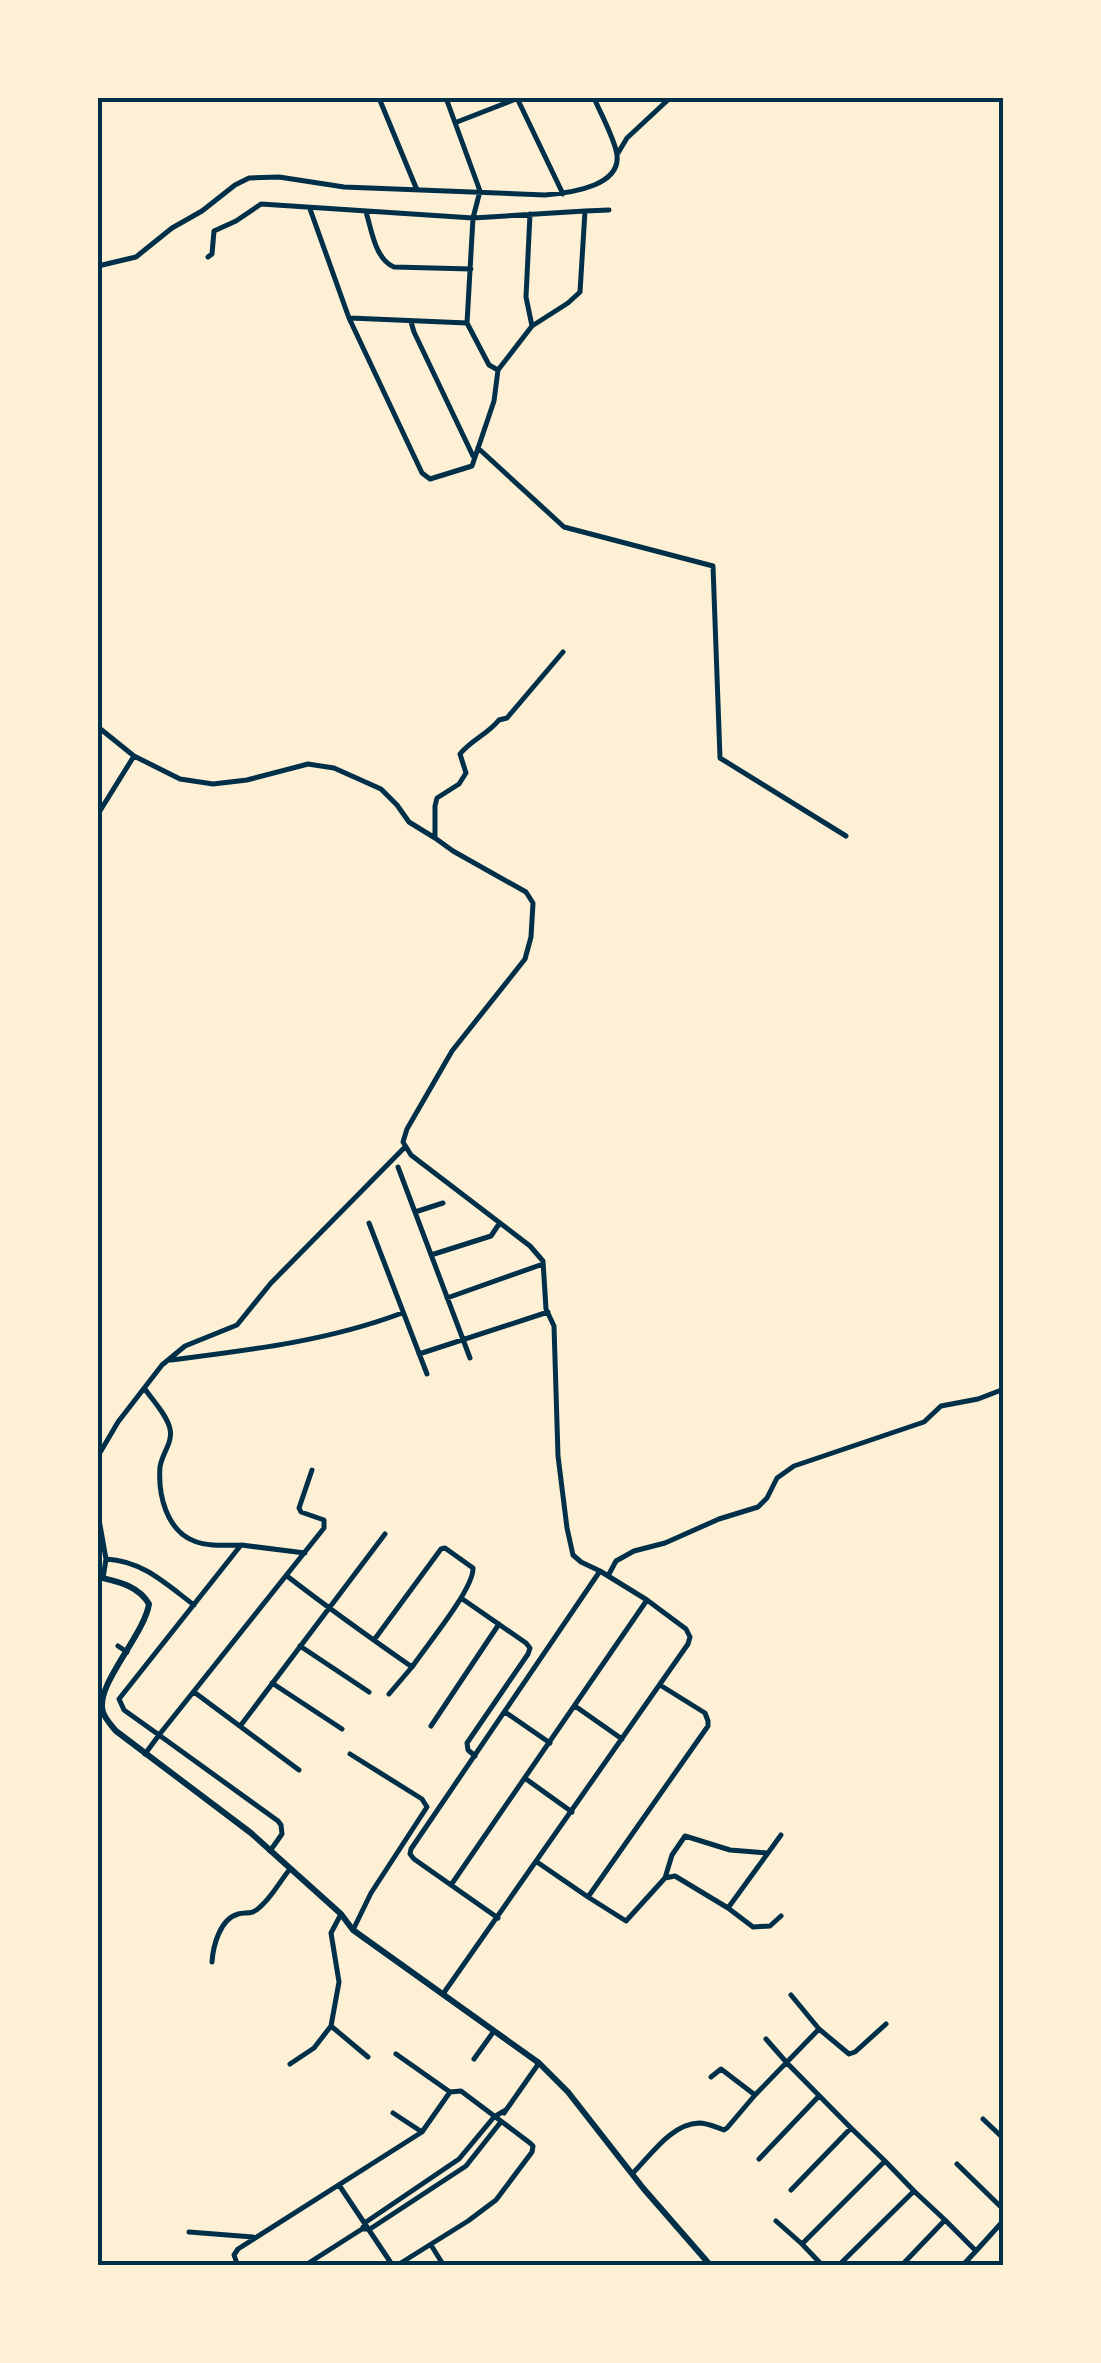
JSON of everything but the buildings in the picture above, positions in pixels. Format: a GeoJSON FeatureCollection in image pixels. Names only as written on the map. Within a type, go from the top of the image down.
{"type":"FeatureCollection","features":[{"type":"Feature","properties":{"kind":"street"},"geometry":{"type":"LineString","coordinates":[[380,98],[417,190]]}},
{"type":"Feature","properties":{"kind":"street"},"geometry":{"type":"LineString","coordinates":[[446,98],[480,191],[474,214],[467,323],[489,365],[498,370]]}},
{"type":"Feature","properties":{"kind":"street"},"geometry":{"type":"LineString","coordinates":[[456,122],[518,98],[563,194]]}},
{"type":"Feature","properties":{"kind":"street"},"geometry":{"type":"LineString","coordinates":[[594,98],[618,153]]}},
{"type":"Feature","properties":{"kind":"street"},"geometry":{"type":"LineString","coordinates":[[98,266],[136,257],[172,228],[249,178],[278,177],[344,187],[545,195],[598,184],[609,178],[628,138],[670,98]]}},
{"type":"Feature","properties":{"kind":"street"},"geometry":{"type":"LineString","coordinates":[[208,257],[212,254],[214,231],[261,204],[366,212],[474,214],[610,210]]}},
{"type":"Feature","properties":{"kind":"street"},"geometry":{"type":"LineString","coordinates":[[310,209],[348,318],[422,474],[430,479],[472,466],[494,401],[498,370],[532,326],[580,292],[586,211]]}},
{"type":"Feature","properties":{"kind":"street"},"geometry":{"type":"LineString","coordinates":[[366,212],[386,264],[471,269]]}},
{"type":"Feature","properties":{"kind":"street"},"geometry":{"type":"LineString","coordinates":[[530,214],[526,296],[532,326]]}},
{"type":"Feature","properties":{"kind":"street"},"geometry":{"type":"LineString","coordinates":[[348,318],[467,323]]}},
{"type":"Feature","properties":{"kind":"street"},"geometry":{"type":"LineString","coordinates":[[412,322],[475,458]]}},
{"type":"Feature","properties":{"kind":"street"},"geometry":{"type":"LineString","coordinates":[[478,448],[564,527],[714,566],[720,758],[846,836]]}},
{"type":"Feature","properties":{"kind":"street"},"geometry":{"type":"LineString","coordinates":[[435,838],[437,798],[458,784],[466,772],[460,754],[498,720],[507,718],[563,652]]}},
{"type":"Feature","properties":{"kind":"street"},"geometry":{"type":"LineString","coordinates":[[98,726],[134,756],[180,779],[213,784],[247,780],[308,764],[334,768],[381,789],[409,822],[526,892],[533,904],[525,959],[443,1066],[403,1142],[411,1155],[530,1246],[544,1264],[545,1300],[554,1326],[558,1456],[571,1550],[582,1562],[686,1628],[690,1637],[443,1995]]}},
{"type":"Feature","properties":{"kind":"street"},"geometry":{"type":"LineString","coordinates":[[98,814],[134,756]]}},
{"type":"Feature","properties":{"kind":"street"},"geometry":{"type":"LineString","coordinates":[[98,1456],[118,1422],[168,1360],[185,1346],[236,1325],[271,1282],[405,1148]]}},
{"type":"Feature","properties":{"kind":"street"},"geometry":{"type":"LineString","coordinates":[[398,1167],[470,1358]]}},
{"type":"Feature","properties":{"kind":"street"},"geometry":{"type":"LineString","coordinates":[[415,1212],[443,1202]]}},
{"type":"Feature","properties":{"kind":"street"},"geometry":{"type":"LineString","coordinates":[[369,1223],[426,1374]]}},
{"type":"Feature","properties":{"kind":"street"},"geometry":{"type":"LineString","coordinates":[[431,1255],[490,1236],[499,1223]]}},
{"type":"Feature","properties":{"kind":"street"},"geometry":{"type":"LineString","coordinates":[[447,1298],[544,1264]]}},
{"type":"Feature","properties":{"kind":"street"},"geometry":{"type":"LineString","coordinates":[[419,1354],[548,1312]]}},
{"type":"Feature","properties":{"kind":"street"},"geometry":{"type":"LineString","coordinates":[[168,1360],[308,1341],[402,1313]]}},
{"type":"Feature","properties":{"kind":"street"},"geometry":{"type":"LineString","coordinates":[[608,1576],[616,1561],[634,1551],[665,1544],[758,1506],[777,1478],[794,1466],[924,1422],[942,1406],[1004,1389]]}},
{"type":"Feature","properties":{"kind":"street"},"geometry":{"type":"LineString","coordinates":[[144,1390],[170,1426],[169,1444],[160,1467],[167,1514],[174,1525],[192,1540],[208,1544],[306,1553]]}},
{"type":"Feature","properties":{"kind":"street"},"geometry":{"type":"LineString","coordinates":[[146,1754],[326,1525],[324,1520],[299,1508],[312,1470]]}},
{"type":"Feature","properties":{"kind":"street"},"geometry":{"type":"LineString","coordinates":[[98,1514],[106,1558],[100,1578],[129,1585],[149,1604],[142,1627],[103,1694],[102,1711],[116,1731],[251,1833],[341,1914],[353,1930],[539,2063],[568,2092],[711,2266]]}},
{"type":"Feature","properties":{"kind":"street"},"geometry":{"type":"LineString","coordinates":[[241,1725],[384,1534]]}},
{"type":"Feature","properties":{"kind":"street"},"geometry":{"type":"LineString","coordinates":[[241,1545],[120,1699],[124,1710],[278,1821],[282,1834],[270,1851]]}},
{"type":"Feature","properties":{"kind":"street"},"geometry":{"type":"LineString","coordinates":[[374,1640],[443,1548],[473,1568],[474,1575],[461,1598],[389,1694]]}},
{"type":"Feature","properties":{"kind":"street"},"geometry":{"type":"LineString","coordinates":[[106,1558],[133,1563],[154,1574],[194,1605]]}},
{"type":"Feature","properties":{"kind":"street"},"geometry":{"type":"LineString","coordinates":[[498,1918],[414,1859],[410,1852],[600,1572]]}},
{"type":"Feature","properties":{"kind":"street"},"geometry":{"type":"LineString","coordinates":[[287,1576],[412,1667]]}},
{"type":"Feature","properties":{"kind":"street"},"geometry":{"type":"LineString","coordinates":[[461,1598],[530,1648],[467,1743],[475,1756]]}},
{"type":"Feature","properties":{"kind":"street"},"geometry":{"type":"LineString","coordinates":[[450,1884],[647,1600]]}},
{"type":"Feature","properties":{"kind":"street"},"geometry":{"type":"LineString","coordinates":[[431,1726],[499,1624]]}},
{"type":"Feature","properties":{"kind":"street"},"geometry":{"type":"LineString","coordinates":[[118,1646],[126,1652]]}},
{"type":"Feature","properties":{"kind":"street"},"geometry":{"type":"LineString","coordinates":[[300,1646],[369,1692]]}},
{"type":"Feature","properties":{"kind":"street"},"geometry":{"type":"LineString","coordinates":[[272,1683],[342,1729]]}},
{"type":"Feature","properties":{"kind":"street"},"geometry":{"type":"LineString","coordinates":[[588,1897],[708,1726],[705,1713],[660,1685]]}},
{"type":"Feature","properties":{"kind":"street"},"geometry":{"type":"LineString","coordinates":[[194,1692],[299,1770]]}},
{"type":"Feature","properties":{"kind":"street"},"geometry":{"type":"LineString","coordinates":[[575,1706],[623,1739]]}},
{"type":"Feature","properties":{"kind":"street"},"geometry":{"type":"LineString","coordinates":[[505,1712],[550,1743]]}},
{"type":"Feature","properties":{"kind":"street"},"geometry":{"type":"LineString","coordinates":[[350,1754],[427,1807],[371,1893],[353,1930]]}},
{"type":"Feature","properties":{"kind":"street"},"geometry":{"type":"LineString","coordinates":[[524,1779],[572,1812]]}},
{"type":"Feature","properties":{"kind":"street"},"geometry":{"type":"LineString","coordinates":[[728,1908],[781,1835]]}},
{"type":"Feature","properties":{"kind":"street"},"geometry":{"type":"LineString","coordinates":[[537,1862],[624,1921],[666,1878],[672,1855],[685,1836],[730,1850],[769,1853]]}},
{"type":"Feature","properties":{"kind":"street"},"geometry":{"type":"LineString","coordinates":[[212,1962],[215,1940],[228,1921],[235,1915],[258,1910],[290,1868]]}},
{"type":"Feature","properties":{"kind":"street"},"geometry":{"type":"LineString","coordinates":[[666,1878],[682,1879],[753,1927],[770,1926],[781,1916]]}},
{"type":"Feature","properties":{"kind":"street"},"geometry":{"type":"LineString","coordinates":[[290,2064],[314,2048],[331,2026],[339,1982],[332,1934],[341,1914]]}},
{"type":"Feature","properties":{"kind":"street"},"geometry":{"type":"LineString","coordinates":[[791,1996],[849,2054],[886,2024]]}},
{"type":"Feature","properties":{"kind":"street"},"geometry":{"type":"LineString","coordinates":[[331,2026],[368,2057]]}},
{"type":"Feature","properties":{"kind":"street"},"geometry":{"type":"LineString","coordinates":[[633,2173],[679,2128],[704,2123],[727,2128],[820,2029]]}},
{"type":"Feature","properties":{"kind":"street"},"geometry":{"type":"LineString","coordinates":[[474,2059],[494,2031]]}},
{"type":"Feature","properties":{"kind":"street"},"geometry":{"type":"LineString","coordinates":[[766,2039],[976,2251]]}},
{"type":"Feature","properties":{"kind":"street"},"geometry":{"type":"LineString","coordinates":[[339,2184],[394,2266],[496,2200],[532,2152],[530,2142],[460,2091],[450,2092],[396,2054]]}},
{"type":"Feature","properties":{"kind":"street"},"geometry":{"type":"LineString","coordinates":[[304,2266],[466,2166],[501,2122],[504,2111],[539,2063]]}},
{"type":"Feature","properties":{"kind":"street"},"geometry":{"type":"LineString","coordinates":[[712,2077],[721,2068],[755,2094]]}},
{"type":"Feature","properties":{"kind":"street"},"geometry":{"type":"LineString","coordinates":[[238,2266],[234,2255],[238,2249],[422,2132],[450,2092]]}},
{"type":"Feature","properties":{"kind":"street"},"geometry":{"type":"LineString","coordinates":[[759,2159],[819,2096]]}},
{"type":"Feature","properties":{"kind":"street"},"geometry":{"type":"LineString","coordinates":[[366,2227],[458,2158],[504,2111]]}},
{"type":"Feature","properties":{"kind":"street"},"geometry":{"type":"LineString","coordinates":[[393,2113],[422,2132]]}},
{"type":"Feature","properties":{"kind":"street"},"geometry":{"type":"LineString","coordinates":[[983,2119],[1004,2139]]}},
{"type":"Feature","properties":{"kind":"street"},"geometry":{"type":"LineString","coordinates":[[792,2190],[851,2128]]}},
{"type":"Feature","properties":{"kind":"street"},"geometry":{"type":"LineString","coordinates":[[458,2158],[466,2166]]}},
{"type":"Feature","properties":{"kind":"street"},"geometry":{"type":"LineString","coordinates":[[802,2244],[885,2161]]}},
{"type":"Feature","properties":{"kind":"street"},"geometry":{"type":"LineString","coordinates":[[957,2164],[1004,2210]]}},
{"type":"Feature","properties":{"kind":"street"},"geometry":{"type":"LineString","coordinates":[[415,2189],[420,2196]]}},
{"type":"Feature","properties":{"kind":"street"},"geometry":{"type":"LineString","coordinates":[[838,2266],[914,2190]]}},
{"type":"Feature","properties":{"kind":"street"},"geometry":{"type":"LineString","coordinates":[[901,2266],[945,2220]]}},
{"type":"Feature","properties":{"kind":"street"},"geometry":{"type":"LineString","coordinates":[[962,2266],[1004,2220]]}},
{"type":"Feature","properties":{"kind":"street"},"geometry":{"type":"LineString","coordinates":[[776,2221],[824,2266]]}},
{"type":"Feature","properties":{"kind":"street"},"geometry":{"type":"LineString","coordinates":[[189,2232],[256,2237]]}},
{"type":"Feature","properties":{"kind":"street"},"geometry":{"type":"LineString","coordinates":[[431,2245],[444,2266]]}}]}
